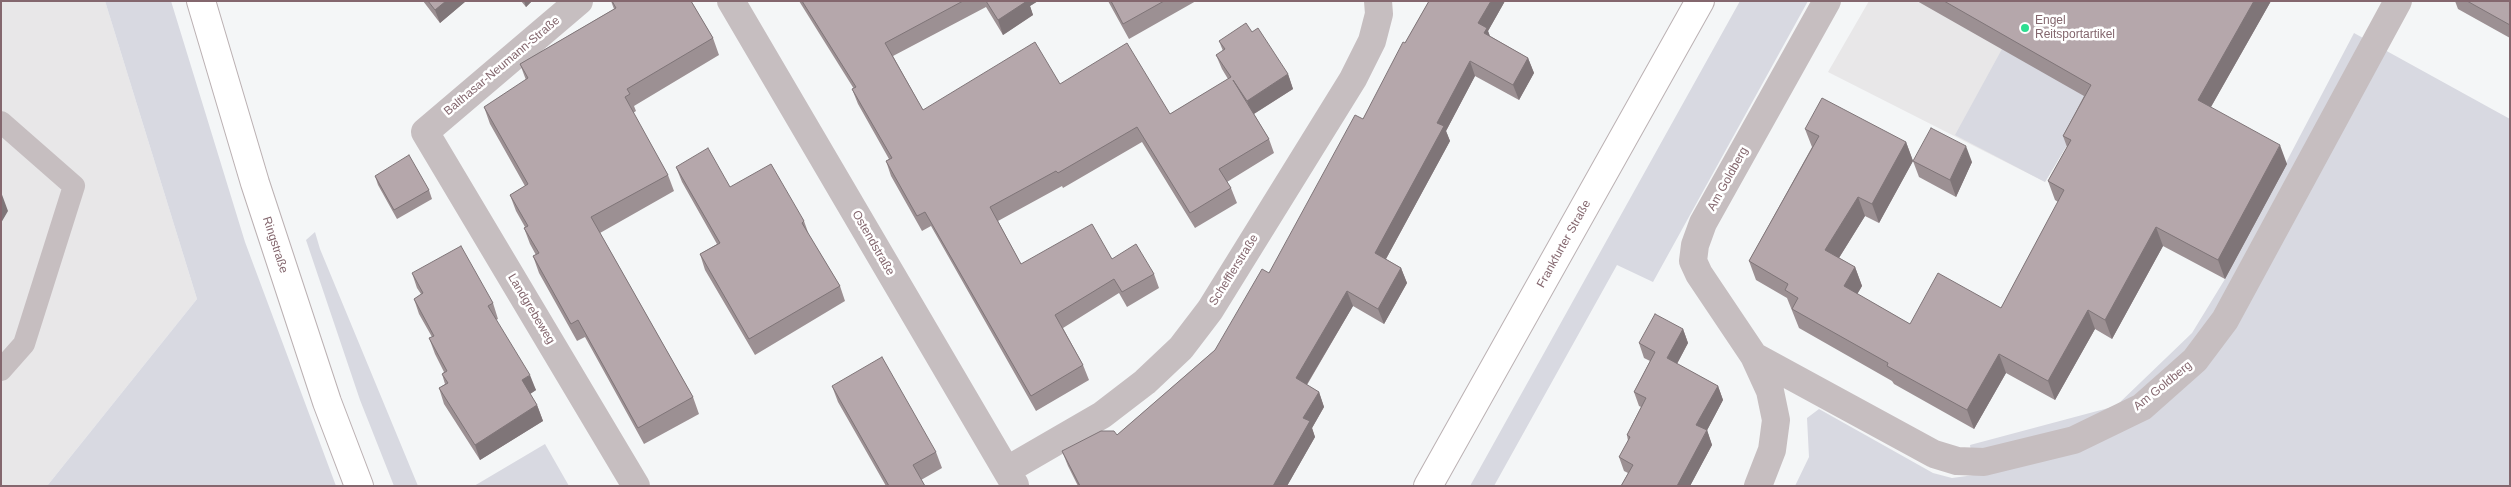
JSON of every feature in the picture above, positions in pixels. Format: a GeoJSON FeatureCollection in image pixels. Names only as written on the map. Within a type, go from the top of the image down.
{"type":"FeatureCollection","features":[{"type":"Feature","properties":{"kind":"street","name":"Ringstraße"},"geometry":{"type":"LineString","coordinates":[[201,1],[255,183],[327,402],[359,486]]}},
{"type":"Feature","properties":{"kind":"street","name":"Balthasar-Neumann-Straße"},"geometry":{"type":"LineString","coordinates":[[425,132],[580,1]]}},
{"type":"Feature","properties":{"kind":"street","name":"Ostendstraße"},"geometry":{"type":"LineString","coordinates":[[731,1],[1011,478]]}},
{"type":"Feature","properties":{"kind":"street","name":"Schefflerstraße"},"geometry":{"type":"LineString","coordinates":[[1011,478],[1102,415],[1145,382],[1180,348],[1210,310],[1353,79],[1372,41],[1379,14],[1378,1]]}},
{"type":"Feature","properties":{"kind":"street","name":"Frankfurter Straße"},"geometry":{"type":"LineString","coordinates":[[1428,486],[1700,1]]}},
{"type":"Feature","properties":{"kind":"street","name":"Am Goldberg"},"geometry":{"type":"LineString","coordinates":[[1758,486],[1772,450],[1776,420],[1770,391],[1754,356],[1699,274],[1694,261],[1695,245],[1703,223],[1827,1]]}},
{"type":"Feature","properties":{"kind":"street","name":"Am Goldberg"},"geometry":{"type":"LineString","coordinates":[[1754,356],[1934,454],[1957,460],[1984,462],[2074,440],[2142,407],[2195,360],[2225,320],[2398,1]]}},
{"type":"Feature","properties":{"kind":"street","name":"Landgrebeweg"},"geometry":{"type":"LineString","coordinates":[[425,132],[636,486]]}},
{"type":"Feature","properties":{"kind":"lane"},"geometry":{"type":"LineString","coordinates":[[1,122],[74,186],[24,344],[1,370]]}},
{"type":"Feature","properties":{"kind":"shaded area"},"geometry":{"type":"Polygon","coordinates":[[[1,1],[105,1],[197,299],[47,486],[1,486],[1,1]]]}},
{"type":"Feature","properties":{"kind":"shaded area"},"geometry":{"type":"Polygon","coordinates":[[[105,1],[171,1],[245,242],[336,486],[47,486],[197,299],[105,1]]]}},
{"type":"Feature","properties":{"kind":"shaded area"},"geometry":{"type":"Polygon","coordinates":[[[1740,1],[1808,1],[1653,282],[1617,265],[1494,486],[1470,486],[1740,1]]]}},
{"type":"Feature","properties":{"kind":"shaded area"},"geometry":{"type":"Polygon","coordinates":[[[1869,1],[2154,1],[2045,182],[1828,72],[1869,1]]]}},
{"type":"Feature","properties":{"kind":"shaded area"},"geometry":{"type":"Polygon","coordinates":[[[2354,33],[2510,119],[2510,486],[1795,486],[1809,457],[1807,418],[1819,409],[1933,473],[1952,478],[1974,475],[1970,445],[2116,406],[2192,333],[2225,279],[2354,33]]]}},
{"type":"Feature","properties":{"kind":"shaded area"},"geometry":{"type":"Polygon","coordinates":[[[2002,49],[2094,100],[2045,182],[1955,135],[2002,49]]]}},
{"type":"Feature","properties":{"kind":"shaded area"},"geometry":{"type":"Polygon","coordinates":[[[315,232],[320,249],[418,486],[394,486],[360,400],[306,240],[315,232]]]}},
{"type":"Feature","properties":{"kind":"shaded area"},"geometry":{"type":"Polygon","coordinates":[[[545,444],[569,486],[474,486],[545,444]]]}},
{"type":"Feature","properties":{"kind":"building"},"geometry":{"type":"Polygon","coordinates":[[[428,1],[446,1],[435,10],[428,1]]]}},
{"type":"Feature","properties":{"kind":"building"},"geometry":{"type":"Polygon","coordinates":[[[612,1],[691,1],[713,38],[627,89],[630,94],[625,97],[668,175],[591,217],[693,397],[638,428],[578,320],[571,324],[533,256],[539,253],[524,228],[528,226],[510,195],[528,184],[484,107],[528,78],[520,64],[616,8],[612,1]]]}},
{"type":"Feature","properties":{"kind":"building"},"geometry":{"type":"Polygon","coordinates":[[[802,1],[963,1],[885,43],[923,110],[1035,42],[1060,84],[1127,43],[1170,114],[1231,77],[1216,55],[1225,49],[1219,41],[1246,23],[1252,32],[1258,28],[1288,74],[1247,101],[1233,80],[1269,139],[1219,169],[1231,188],[1190,213],[1137,127],[1058,173],[1056,171],[990,207],[1021,264],[1092,224],[1112,259],[1136,244],[1154,274],[1122,292],[1114,279],[1055,315],[1083,365],[1031,396],[925,212],[917,216],[886,161],[892,158],[852,89],[856,87],[802,1]]]}},
{"type":"Feature","properties":{"kind":"building"},"geometry":{"type":"Polygon","coordinates":[[[986,1],[1027,1],[998,20],[986,1]]]}},
{"type":"Feature","properties":{"kind":"building"},"geometry":{"type":"Polygon","coordinates":[[[1111,1],[1164,1],[1123,24],[1111,1]]]}},
{"type":"Feature","properties":{"kind":"building"},"geometry":{"type":"Polygon","coordinates":[[[1429,1],[1491,1],[1478,23],[1487,28],[1484,33],[1528,58],[1513,85],[1470,61],[1437,123],[1444,126],[1375,253],[1401,268],[1378,309],[1347,291],[1296,378],[1319,392],[1303,418],[1310,421],[1273,486],[1080,486],[1062,451],[1101,431],[1114,431],[1117,435],[1215,350],[1262,269],[1269,273],[1355,115],[1363,119],[1403,42],[1405,43],[1429,1]]]}},
{"type":"Feature","properties":{"kind":"building"},"geometry":{"type":"Polygon","coordinates":[[[1944,1],[2254,1],[2198,100],[2280,145],[2218,260],[2156,227],[2105,320],[2088,310],[2048,381],[1999,354],[1967,410],[1887,366],[1888,363],[1792,309],[1798,298],[1785,290],[1788,284],[1749,261],[1819,136],[1805,129],[1822,98],[1906,142],[1872,204],[1858,197],[1825,250],[1855,267],[1844,286],[1910,324],[1938,273],[2001,308],[2064,190],[2048,181],[2071,140],[2063,136],[2091,85],[1944,1]]]}},
{"type":"Feature","properties":{"kind":"building"},"geometry":{"type":"Polygon","coordinates":[[[2467,1],[2510,1],[2510,25],[2467,1]]]}},
{"type":"Feature","properties":{"kind":"building"},"geometry":{"type":"Polygon","coordinates":[[[1931,128],[1966,146],[1950,180],[1913,161],[1931,128]]]}},
{"type":"Feature","properties":{"kind":"building"},"geometry":{"type":"Polygon","coordinates":[[[708,148],[730,187],[771,164],[804,221],[802,223],[840,286],[749,339],[700,254],[720,243],[676,167],[708,148]]]}},
{"type":"Feature","properties":{"kind":"building"},"geometry":{"type":"Polygon","coordinates":[[[409,155],[429,190],[394,210],[375,176],[409,155]]]}},
{"type":"Feature","properties":{"kind":"building"},"geometry":{"type":"Polygon","coordinates":[[[461,246],[493,303],[488,306],[530,375],[522,380],[537,405],[475,445],[439,388],[448,383],[442,374],[447,371],[429,338],[434,336],[414,299],[423,293],[412,273],[461,246]]]}},
{"type":"Feature","properties":{"kind":"building"},"geometry":{"type":"Polygon","coordinates":[[[1655,314],[1683,329],[1667,358],[1718,386],[1696,425],[1707,430],[1677,486],[1621,486],[1633,465],[1619,457],[1630,437],[1627,435],[1646,398],[1634,392],[1655,352],[1639,343],[1655,314]]]}},
{"type":"Feature","properties":{"kind":"building"},"geometry":{"type":"Polygon","coordinates":[[[882,357],[936,452],[913,465],[925,486],[889,486],[832,386],[882,357]]]}},
{"type":"Feature","properties":{"kind":"place","name":"Engel Reitsportartikel"},"geometry":{"type":"Point","coordinates":[2025,28]}}]}
